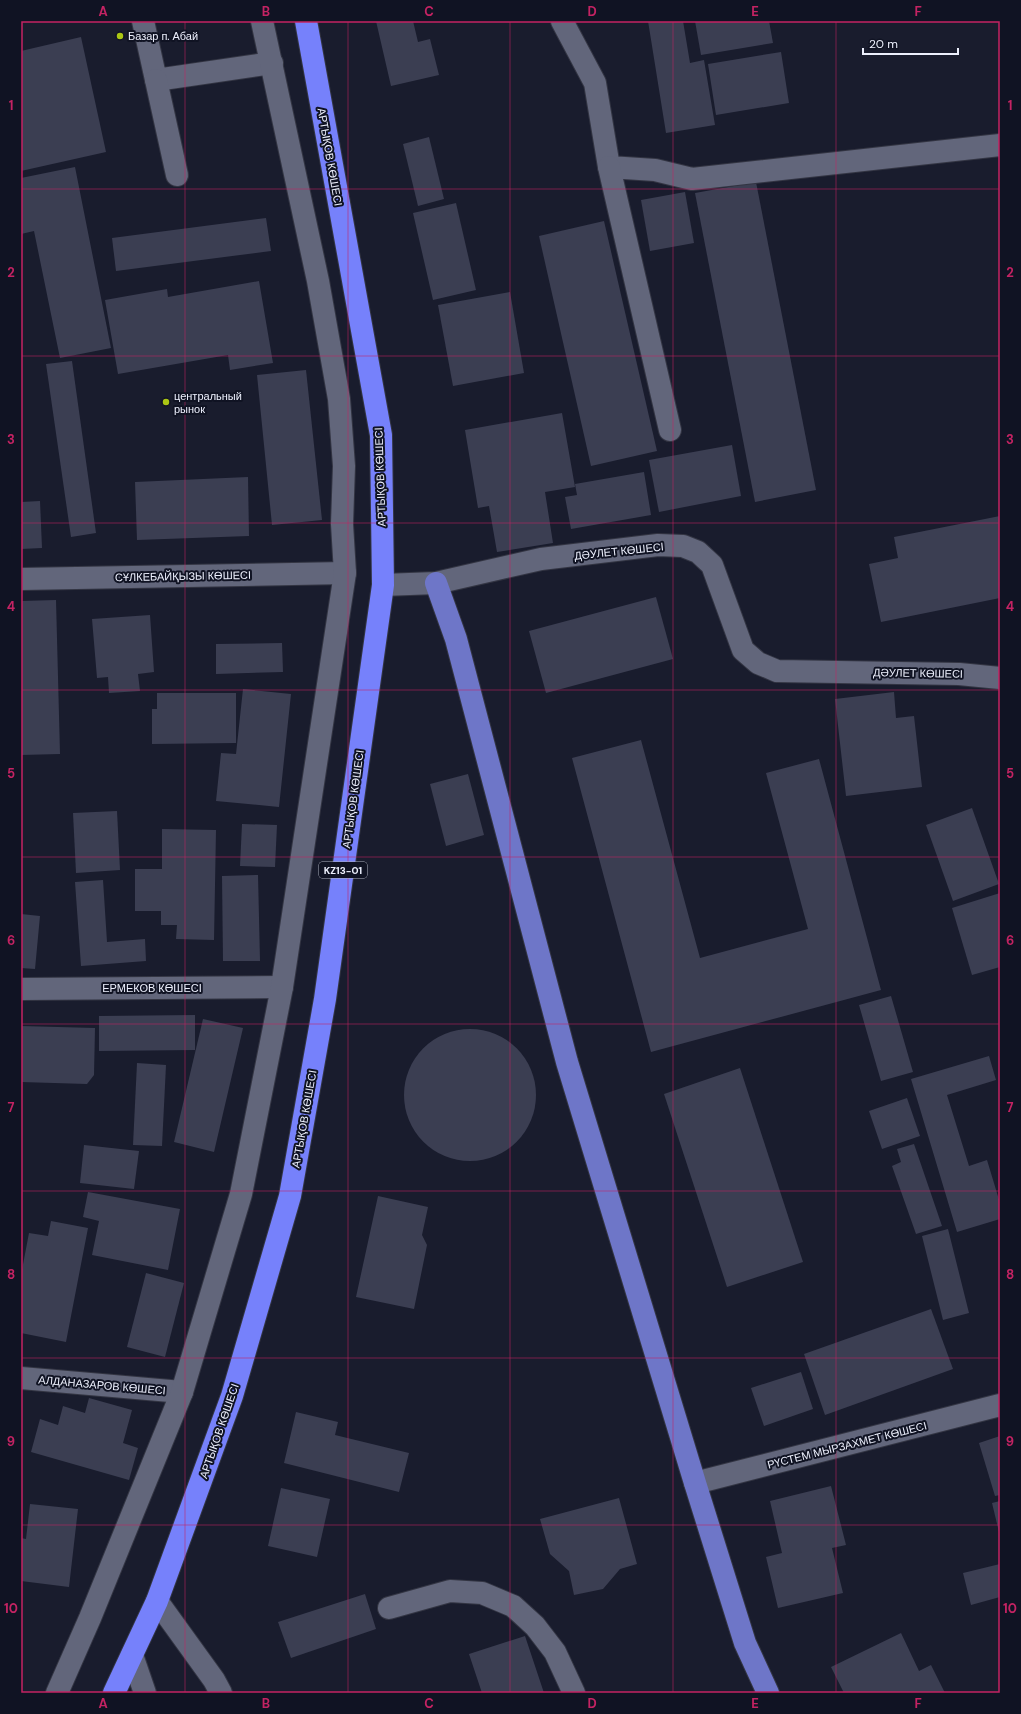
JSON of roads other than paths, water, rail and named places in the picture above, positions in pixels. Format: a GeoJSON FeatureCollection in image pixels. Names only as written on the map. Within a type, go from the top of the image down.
{"type":"FeatureCollection","features":[{"type":"Feature","properties":{"kind":"highway","name":"АРТЫҚОВ КӨШЕСІ"},"geometry":{"type":"LineString","coordinates":[[114,1693],[157,1601],[232,1396],[290,1196],[325,999],[383,585],[381,435],[306,21]]}},
{"type":"Feature","properties":{"kind":"main road"},"geometry":{"type":"LineString","coordinates":[[436,583],[456,639],[566,1062],[694,1483],[745,1643],[768,1693]]}},
{"type":"Feature","properties":{"kind":"street"},"geometry":{"type":"LineString","coordinates":[[143,21],[177,175]]}},
{"type":"Feature","properties":{"kind":"street"},"geometry":{"type":"LineString","coordinates":[[57,1693],[90,1618],[182,1392],[241,1194],[282,987],[345,573],[342,524],[344,466],[339,399],[318,281],[262,21]]}},
{"type":"Feature","properties":{"kind":"street"},"geometry":{"type":"LineString","coordinates":[[562,21],[596,83],[609,167],[670,430]]}},
{"type":"Feature","properties":{"kind":"street"},"geometry":{"type":"LineString","coordinates":[[156,80],[272,63]]}},
{"type":"Feature","properties":{"kind":"street"},"geometry":{"type":"LineString","coordinates":[[609,167],[655,170],[692,179],[1000,146]]}},
{"type":"Feature","properties":{"kind":"street","name":"ДӘУЛЕТ КӨШЕСІ"},"geometry":{"type":"LineString","coordinates":[[383,585],[436,583],[541,559],[658,545],[683,546],[698,552],[712,565],[743,650],[758,663],[777,671],[959,674],[1000,678]]}},
{"type":"Feature","properties":{"kind":"street","name":"СҰЛКЕБАЙҚЫЗЫ КӨШЕСІ"},"geometry":{"type":"LineString","coordinates":[[21,579],[345,573]]}},
{"type":"Feature","properties":{"kind":"street","name":"ЕРМЕКОВ КӨШЕСІ"},"geometry":{"type":"LineString","coordinates":[[21,989],[282,987]]}},
{"type":"Feature","properties":{"kind":"street","name":"АЛДАНАЗАРОВ КӨШЕСІ"},"geometry":{"type":"LineString","coordinates":[[21,1378],[182,1392]]}},
{"type":"Feature","properties":{"kind":"street","name":"РҮСТЕМ МЫРЗАХМЕТ КӨШЕСІ"},"geometry":{"type":"LineString","coordinates":[[694,1483],[1000,1405]]}},
{"type":"Feature","properties":{"kind":"street"},"geometry":{"type":"LineString","coordinates":[[389,1608],[450,1591],[482,1593],[513,1606],[535,1626],[555,1652],[574,1693]]}},
{"type":"Feature","properties":{"kind":"street"},"geometry":{"type":"LineString","coordinates":[[157,1601],[214,1680],[221,1693]]}},
{"type":"Feature","properties":{"kind":"street"},"geometry":{"type":"LineString","coordinates":[[132,1655],[146,1693]]}},
{"type":"Feature","properties":{"kind":"place","name":"Базар п. Абай"},"geometry":{"type":"Point","coordinates":[120,36]}},
{"type":"Feature","properties":{"kind":"place","name":"центральный рынок"},"geometry":{"type":"Point","coordinates":[166,402]}}]}
